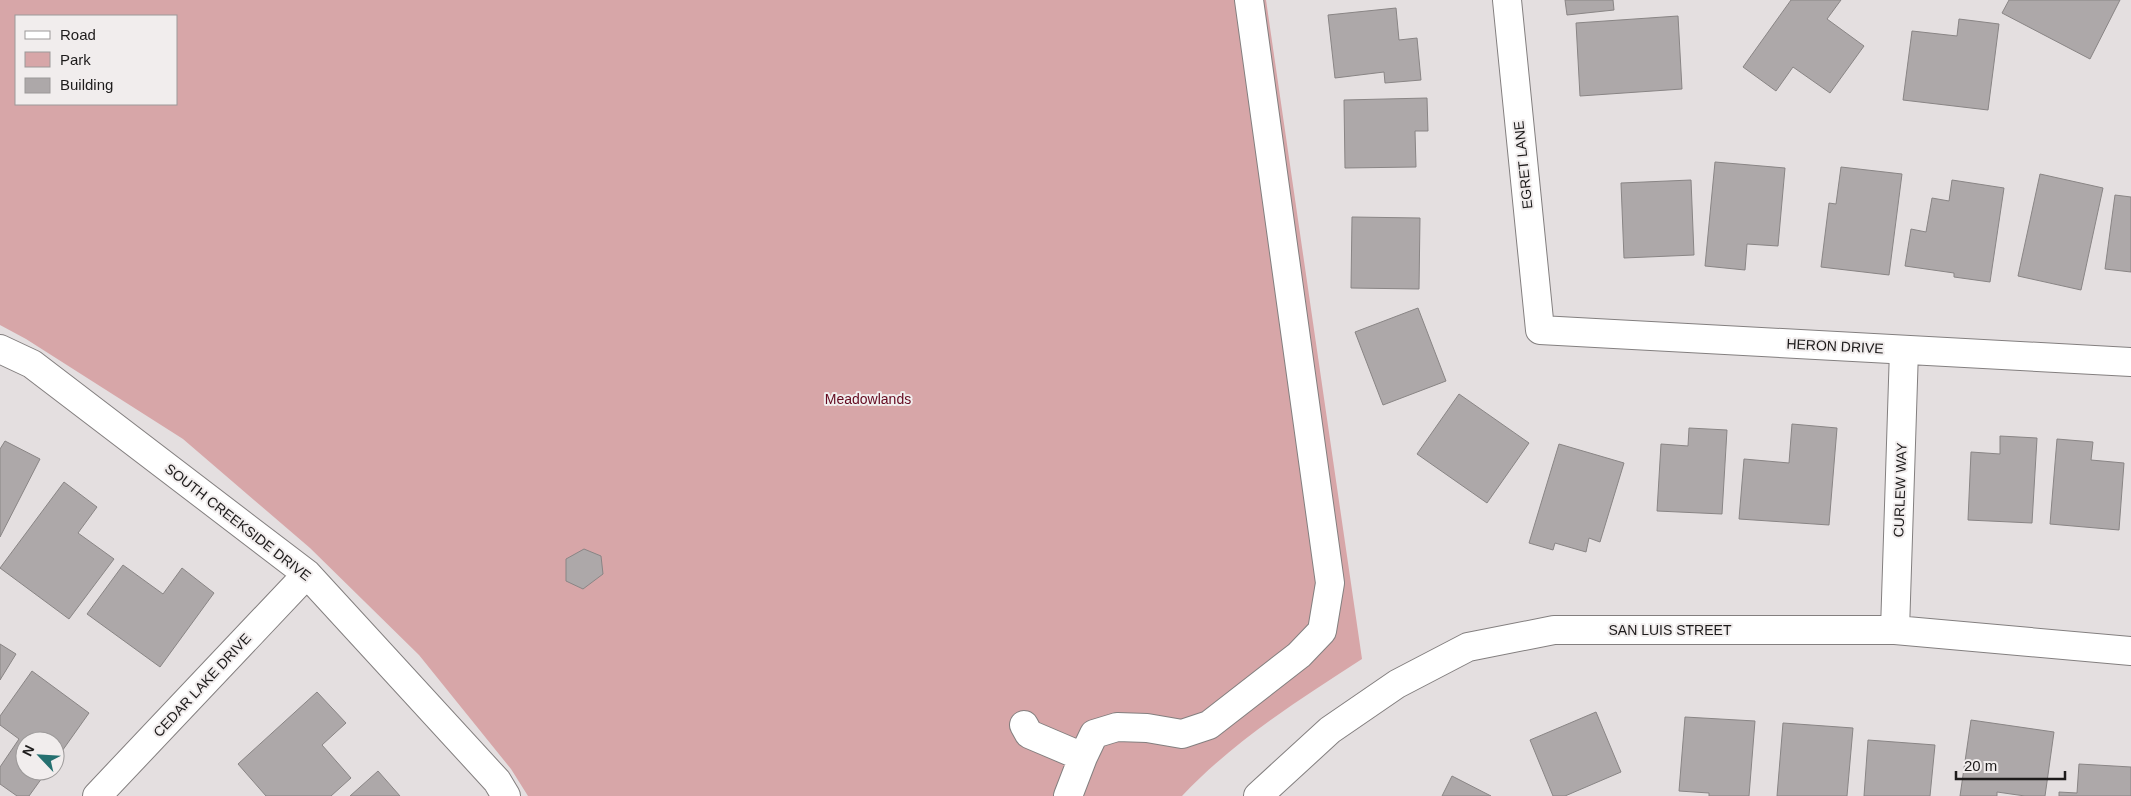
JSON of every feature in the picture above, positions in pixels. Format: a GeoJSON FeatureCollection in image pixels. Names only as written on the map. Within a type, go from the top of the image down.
{"type":"FeatureCollection","features":[{"type":"Feature","properties":{"kind":"street"},"geometry":{"type":"LineString","coordinates":[[1068,796],[1094,734],[1117,726],[1147,728],[1182,734],[1209,725],[1299,655],[1322,631],[1330,583],[1249,0]]}},
{"type":"Feature","properties":{"kind":"street","name":"EGRET LANE"},"geometry":{"type":"LineString","coordinates":[[1507,0],[1540,330]]}},
{"type":"Feature","properties":{"kind":"street","name":"HERON DRIVE"},"geometry":{"type":"LineString","coordinates":[[1540,330],[2131,362]]}},
{"type":"Feature","properties":{"kind":"street","name":"SOUTH CREEKSIDE DRIVE"},"geometry":{"type":"LineString","coordinates":[[0,349],[32,364],[307,574],[497,781],[506,796]]}},
{"type":"Feature","properties":{"kind":"street","name":"CURLEW WAY"},"geometry":{"type":"LineString","coordinates":[[1895,630],[1904,350]]}},
{"type":"Feature","properties":{"kind":"street","name":"CEDAR LAKE DRIVE"},"geometry":{"type":"LineString","coordinates":[[97,796],[307,574]]}},
{"type":"Feature","properties":{"kind":"street","name":"SAN LUIS STREET"},"geometry":{"type":"LineString","coordinates":[[1258,796],[1303,752],[1330,730],[1397,684],[1468,647],[1554,630],[1895,630],[2131,651]]}},
{"type":"Feature","properties":{"kind":"street"},"geometry":{"type":"LineString","coordinates":[[1024,725],[1029,734],[1083,757]]}},
{"type":"Feature","properties":{"kind":"green space","name":"Meadowlands"},"geometry":{"type":"Polygon","coordinates":[[[0,0],[1266,0],[1362,659],[1290,706],[1245,739],[1182,796],[528,796],[511,769],[419,655],[310,548],[183,439],[26,339],[0,325],[0,0]]]}},
{"type":"Feature","properties":{"kind":"building"},"geometry":{"type":"Polygon","coordinates":[[[1565,0],[1613,0],[1614,10],[1567,15],[1565,0]]]}},
{"type":"Feature","properties":{"kind":"building"},"geometry":{"type":"Polygon","coordinates":[[[1791,0],[1841,0],[1827,19],[1864,46],[1830,93],[1793,67],[1776,91],[1743,67],[1791,0]]]}},
{"type":"Feature","properties":{"kind":"building"},"geometry":{"type":"Polygon","coordinates":[[[2009,0],[2120,0],[2090,59],[2002,13],[2009,0]]]}},
{"type":"Feature","properties":{"kind":"building"},"geometry":{"type":"Polygon","coordinates":[[[1396,8],[1399,40],[1417,38],[1421,80],[1385,83],[1384,72],[1335,78],[1328,15],[1396,8]]]}},
{"type":"Feature","properties":{"kind":"building"},"geometry":{"type":"Polygon","coordinates":[[[1678,16],[1682,89],[1580,96],[1576,23],[1678,16]]]}},
{"type":"Feature","properties":{"kind":"building"},"geometry":{"type":"Polygon","coordinates":[[[1959,19],[1999,24],[1988,110],[1903,100],[1912,31],[1957,36],[1959,19]]]}},
{"type":"Feature","properties":{"kind":"building"},"geometry":{"type":"Polygon","coordinates":[[[1427,98],[1428,131],[1415,131],[1416,167],[1345,168],[1344,100],[1427,98]]]}},
{"type":"Feature","properties":{"kind":"building"},"geometry":{"type":"Polygon","coordinates":[[[1715,162],[1785,168],[1778,246],[1747,244],[1745,270],[1705,266],[1715,162]]]}},
{"type":"Feature","properties":{"kind":"building"},"geometry":{"type":"Polygon","coordinates":[[[1841,167],[1902,174],[1889,275],[1821,267],[1829,203],[1836,204],[1841,167]]]}},
{"type":"Feature","properties":{"kind":"building"},"geometry":{"type":"Polygon","coordinates":[[[2040,174],[2103,188],[2081,290],[2018,276],[2040,174]]]}},
{"type":"Feature","properties":{"kind":"building"},"geometry":{"type":"Polygon","coordinates":[[[1691,180],[1694,255],[1624,258],[1621,183],[1691,180]]]}},
{"type":"Feature","properties":{"kind":"building"},"geometry":{"type":"Polygon","coordinates":[[[1952,180],[2004,188],[1990,282],[1954,277],[1954,273],[1905,266],[1911,229],[1926,232],[1932,198],[1949,201],[1952,180]]]}},
{"type":"Feature","properties":{"kind":"building"},"geometry":{"type":"Polygon","coordinates":[[[2115,195],[2131,197],[2131,272],[2105,269],[2115,195]]]}},
{"type":"Feature","properties":{"kind":"building"},"geometry":{"type":"Polygon","coordinates":[[[1352,217],[1420,218],[1419,289],[1351,288],[1352,217]]]}},
{"type":"Feature","properties":{"kind":"building"},"geometry":{"type":"Polygon","coordinates":[[[1418,308],[1446,381],[1383,405],[1355,332],[1418,308]]]}},
{"type":"Feature","properties":{"kind":"building"},"geometry":{"type":"Polygon","coordinates":[[[1459,394],[1529,443],[1487,503],[1417,454],[1459,394]]]}},
{"type":"Feature","properties":{"kind":"building"},"geometry":{"type":"Polygon","coordinates":[[[1792,424],[1837,428],[1829,525],[1739,519],[1744,459],[1789,463],[1792,424]]]}},
{"type":"Feature","properties":{"kind":"building"},"geometry":{"type":"Polygon","coordinates":[[[1689,428],[1727,430],[1722,514],[1657,511],[1661,444],[1688,446],[1689,428]]]}},
{"type":"Feature","properties":{"kind":"building"},"geometry":{"type":"Polygon","coordinates":[[[2000,436],[2037,438],[2032,523],[1968,520],[1971,452],[2000,454],[2000,436]]]}},
{"type":"Feature","properties":{"kind":"building"},"geometry":{"type":"Polygon","coordinates":[[[2057,439],[2093,442],[2091,460],[2124,463],[2119,530],[2050,524],[2057,439]]]}},
{"type":"Feature","properties":{"kind":"building"},"geometry":{"type":"Polygon","coordinates":[[[5,441],[40,459],[0,537],[0,449],[5,441]]]}},
{"type":"Feature","properties":{"kind":"building"},"geometry":{"type":"Polygon","coordinates":[[[1559,444],[1624,463],[1600,542],[1589,538],[1586,552],[1555,543],[1553,550],[1529,543],[1559,444]]]}},
{"type":"Feature","properties":{"kind":"building"},"geometry":{"type":"Polygon","coordinates":[[[64,482],[97,507],[78,533],[114,559],[69,619],[0,568],[64,482]]]}},
{"type":"Feature","properties":{"kind":"building"},"geometry":{"type":"Polygon","coordinates":[[[584,549],[601,556],[603,574],[583,589],[566,581],[566,559],[584,549]]]}},
{"type":"Feature","properties":{"kind":"building"},"geometry":{"type":"Polygon","coordinates":[[[123,565],[163,594],[182,568],[214,593],[160,667],[87,614],[123,565]]]}},
{"type":"Feature","properties":{"kind":"building"},"geometry":{"type":"Polygon","coordinates":[[[0,644],[16,654],[0,680],[0,644]]]}},
{"type":"Feature","properties":{"kind":"building"},"geometry":{"type":"Polygon","coordinates":[[[32,671],[89,713],[65,747],[65,731],[15,731],[15,736],[0,725],[0,716],[32,671]]]}},
{"type":"Feature","properties":{"kind":"building"},"geometry":{"type":"Polygon","coordinates":[[[317,692],[346,723],[322,745],[351,778],[331,796],[266,796],[238,764],[317,692]]]}},
{"type":"Feature","properties":{"kind":"building"},"geometry":{"type":"Polygon","coordinates":[[[1596,712],[1621,772],[1565,796],[1553,796],[1530,740],[1596,712]]]}},
{"type":"Feature","properties":{"kind":"building"},"geometry":{"type":"Polygon","coordinates":[[[1685,717],[1755,721],[1749,796],[1709,796],[1709,793],[1679,791],[1685,717]]]}},
{"type":"Feature","properties":{"kind":"building"},"geometry":{"type":"Polygon","coordinates":[[[1971,720],[2054,732],[2045,796],[2025,796],[1997,792],[1997,796],[1960,796],[1971,720]]]}},
{"type":"Feature","properties":{"kind":"building"},"geometry":{"type":"Polygon","coordinates":[[[1783,723],[1853,728],[1847,796],[1777,796],[1783,723]]]}},
{"type":"Feature","properties":{"kind":"building"},"geometry":{"type":"Polygon","coordinates":[[[1868,740],[1935,745],[1930,796],[1864,796],[1868,740]]]}},
{"type":"Feature","properties":{"kind":"building"},"geometry":{"type":"Polygon","coordinates":[[[15,745],[15,781],[40,781],[29,796],[17,796],[0,784],[0,767],[15,745]]]}},
{"type":"Feature","properties":{"kind":"building"},"geometry":{"type":"Polygon","coordinates":[[[2079,764],[2131,767],[2131,796],[2059,796],[2059,792],[2077,793],[2079,764]]]}},
{"type":"Feature","properties":{"kind":"building"},"geometry":{"type":"Polygon","coordinates":[[[378,771],[400,796],[350,796],[378,771]]]}},
{"type":"Feature","properties":{"kind":"building"},"geometry":{"type":"Polygon","coordinates":[[[1452,776],[1491,796],[1442,796],[1452,776]]]}}]}
